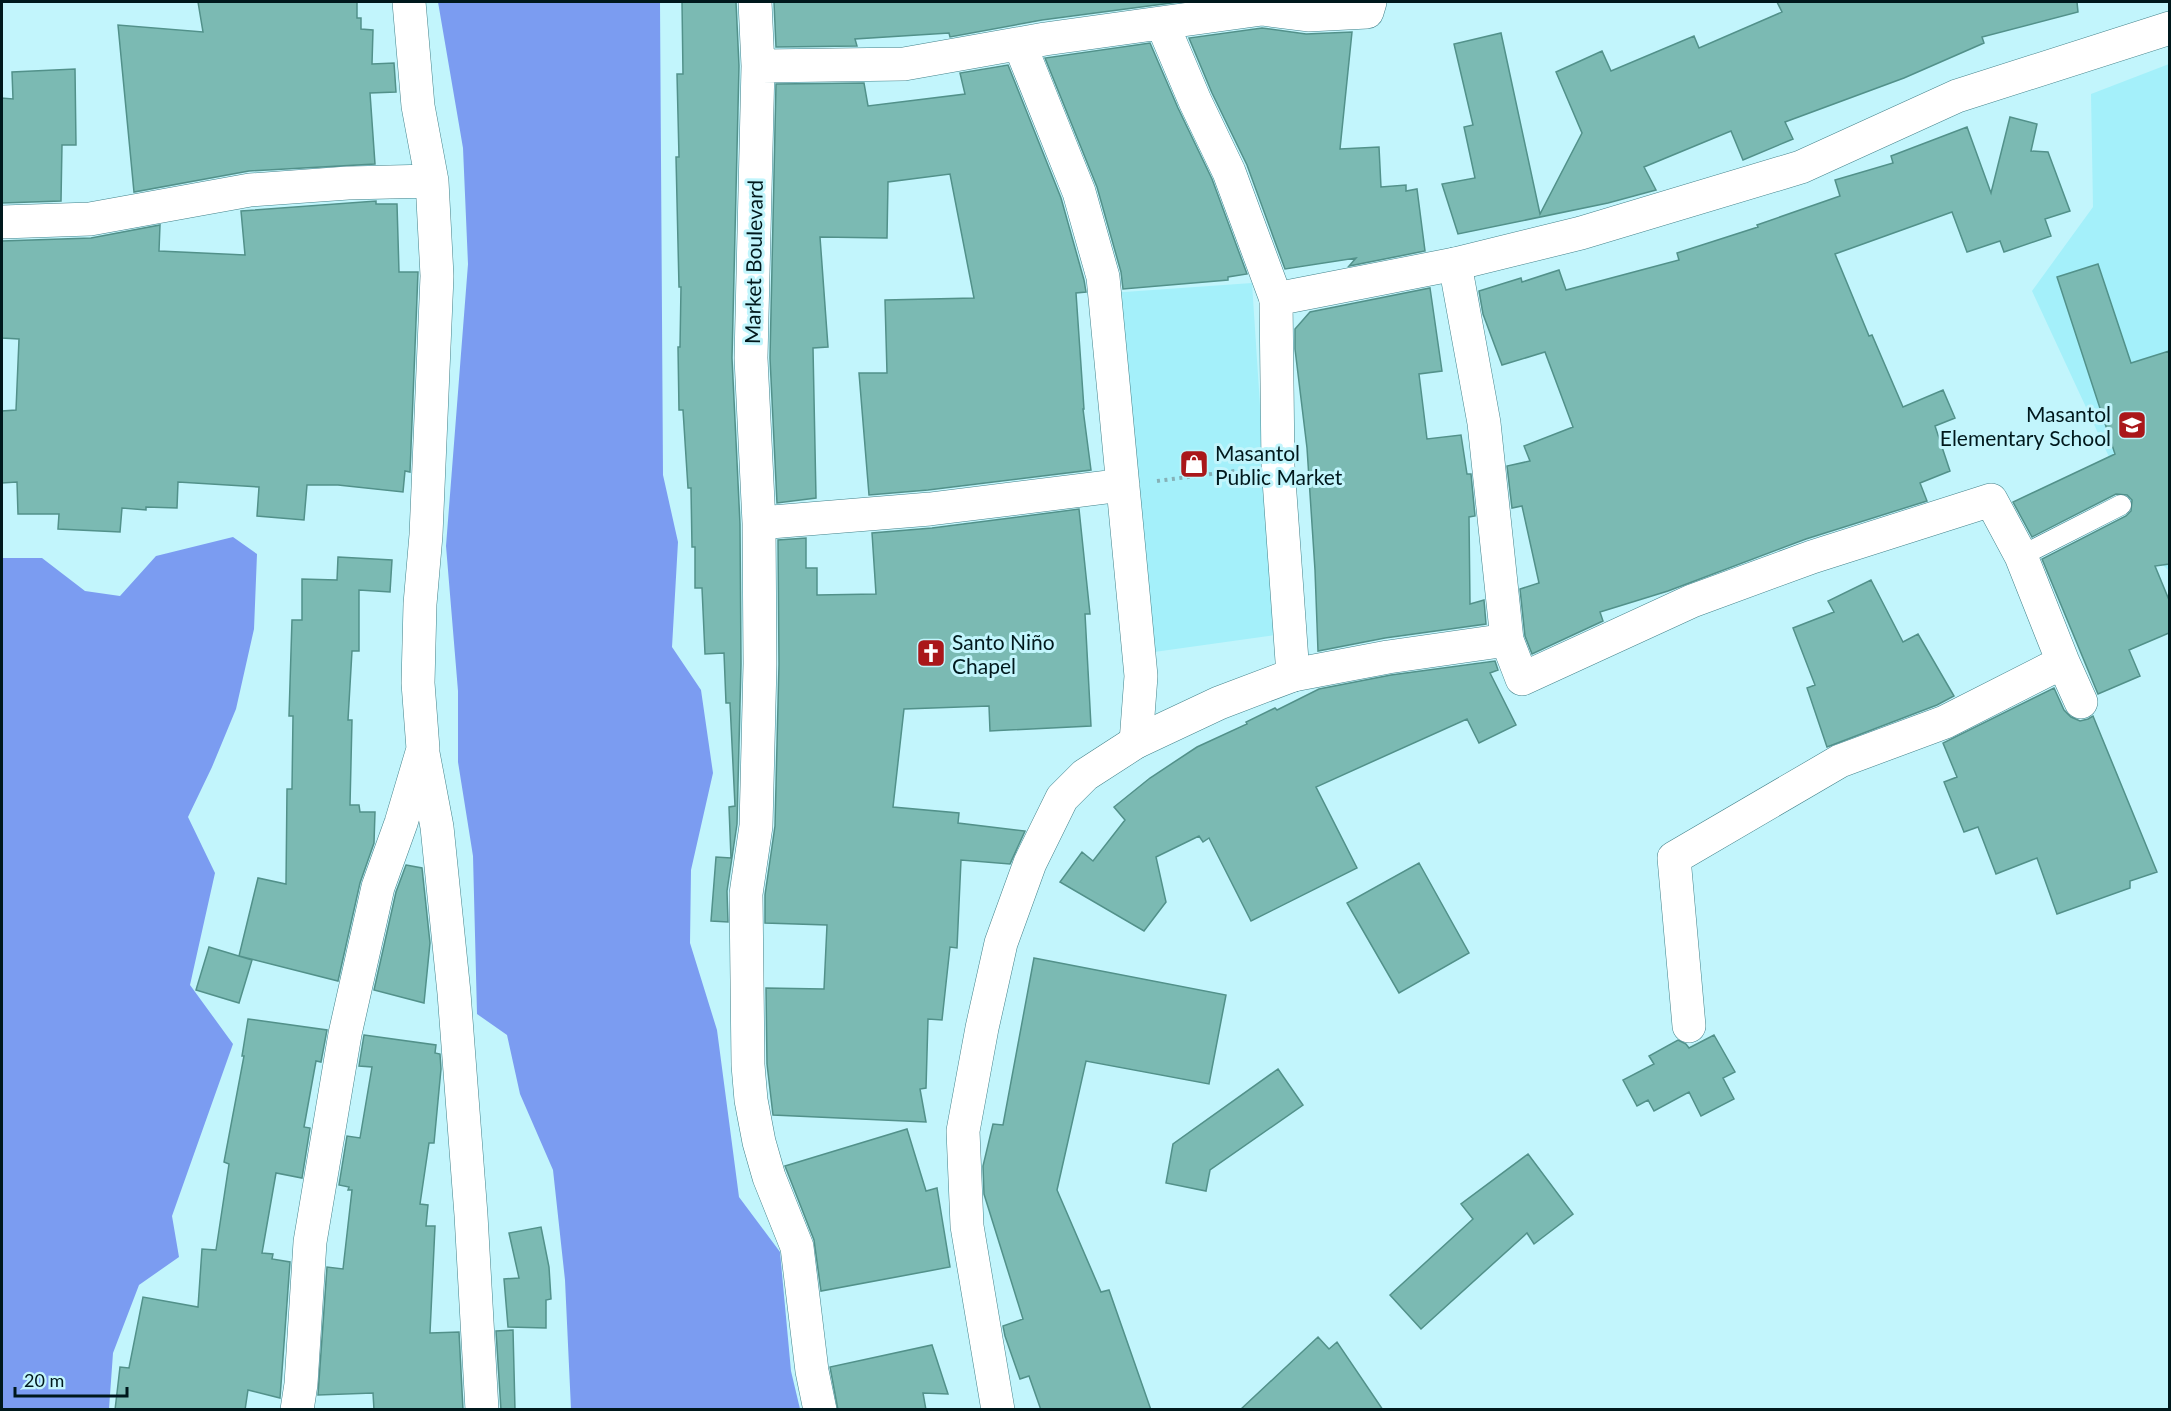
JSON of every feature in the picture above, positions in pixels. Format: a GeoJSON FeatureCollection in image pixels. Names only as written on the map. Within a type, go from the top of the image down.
{"type":"FeatureCollection","features":[{"type":"Feature","properties":{"kind":"street"},"geometry":{"type":"LineString","coordinates":[[409,2],[418,106],[432,181],[436,276],[418,682],[423,749],[437,827],[454,993],[471,1215],[482,1410]]}},
{"type":"Feature","properties":{"kind":"street","name":"Market Boulevard"},"geometry":{"type":"LineString","coordinates":[[755,2],[758,66],[751,358],[759,523],[759,752],[756,826],[746,894],[748,1065],[751,1100],[759,1142],[769,1177],[797,1247],[812,1371],[820,1410]]}},
{"type":"Feature","properties":{"kind":"street"},"geometry":{"type":"LineString","coordinates":[[758,66],[904,64],[1045,39],[1162,24],[1262,5],[1308,15],[1367,12],[1370,2]]}},
{"type":"Feature","properties":{"kind":"street"},"geometry":{"type":"LineString","coordinates":[[1162,24],[1229,172],[1276,299],[1278,466],[1293,675]]}},
{"type":"Feature","properties":{"kind":"street"},"geometry":{"type":"LineString","coordinates":[[1276,299],[1455,264],[1581,233],[1802,166],[1958,96],[2169,28]]}},
{"type":"Feature","properties":{"kind":"street"},"geometry":{"type":"LineString","coordinates":[[1020,45],[1079,192],[1103,277],[1141,676],[1136,742]]}},
{"type":"Feature","properties":{"kind":"street"},"geometry":{"type":"LineString","coordinates":[[2,222],[90,219],[250,190],[348,183],[432,181]]}},
{"type":"Feature","properties":{"kind":"street"},"geometry":{"type":"LineString","coordinates":[[1455,264],[1484,423],[1507,640],[1522,680],[1692,601],[1812,556],[1992,500],[2021,556],[2081,702]]}},
{"type":"Feature","properties":{"kind":"street"},"geometry":{"type":"LineString","coordinates":[[759,523],[930,509],[1124,485]]}},
{"type":"Feature","properties":{"kind":"street"},"geometry":{"type":"LineString","coordinates":[[998,1410],[967,1226],[963,1131],[1001,943],[1030,863],[1062,798],[1084,775],[1136,742],[1219,703],[1293,675],[1388,657],[1507,640]]}},
{"type":"Feature","properties":{"kind":"street"},"geometry":{"type":"LineString","coordinates":[[1689,1026],[1674,858],[1840,761],[1945,722],[2063,662]]}},
{"type":"Feature","properties":{"kind":"street"},"geometry":{"type":"LineString","coordinates":[[297,1410],[302,1384],[310,1242],[345,1034],[378,887],[401,823],[423,749]]}},
{"type":"Feature","properties":{"kind":"lane"},"geometry":{"type":"LineString","coordinates":[[2021,556],[2121,505]]}},
{"type":"Feature","properties":{"kind":"path"},"geometry":{"type":"LineString","coordinates":[[1124,485],[1278,466]]}},
{"type":"Feature","properties":{"kind":"shaded area","name":"Masantol Elementary School"},"geometry":{"type":"Polygon","coordinates":[[[2169,64],[2169,571],[2156,558],[2032,291],[2093,207],[2091,94],[2169,64]]]}},
{"type":"Feature","properties":{"kind":"shaded area","name":"Masantol Public Market"},"geometry":{"type":"Polygon","coordinates":[[[1252,283],[1275,635],[1140,654],[1110,293],[1252,283]]]}},
{"type":"Feature","properties":{"kind":"water"},"geometry":{"type":"Polygon","coordinates":[[[438,2],[660,2],[663,475],[678,542],[672,647],[701,690],[713,773],[691,870],[690,943],[717,1030],[739,1197],[780,1252],[791,1371],[800,1409],[571,1409],[565,1280],[553,1170],[520,1094],[507,1035],[477,1014],[473,856],[458,762],[458,691],[446,546],[468,264],[463,148],[438,2]]]}},
{"type":"Feature","properties":{"kind":"water"},"geometry":{"type":"Polygon","coordinates":[[[233,537],[257,554],[254,629],[236,709],[188,817],[215,873],[190,985],[233,1044],[172,1216],[179,1257],[139,1285],[113,1353],[109,1409],[2,1409],[2,558],[42,558],[85,591],[120,596],[156,556],[233,537]]]}},
{"type":"Feature","properties":{"kind":"building"},"geometry":{"type":"Polygon","coordinates":[[[198,2],[357,2],[357,18],[361,18],[361,29],[373,30],[372,64],[394,63],[396,92],[370,93],[375,164],[249,171],[134,192],[118,25],[203,32],[198,2]]]}},
{"type":"Feature","properties":{"kind":"building"},"geometry":{"type":"Polygon","coordinates":[[[682,2],[736,2],[739,66],[732,358],[740,524],[741,664],[737,824],[727,891],[728,922],[711,921],[716,857],[731,858],[729,807],[735,806],[730,703],[726,703],[724,653],[705,654],[702,588],[695,588],[691,488],[688,488],[683,410],[679,410],[678,347],[680,347],[681,287],[679,287],[676,157],[679,157],[677,74],[683,74],[682,2]]]}},
{"type":"Feature","properties":{"kind":"building"},"geometry":{"type":"Polygon","coordinates":[[[774,2],[1179,2],[1042,20],[950,37],[949,33],[855,39],[857,46],[776,47],[774,2]]]}},
{"type":"Feature","properties":{"kind":"building"},"geometry":{"type":"Polygon","coordinates":[[[1777,2],[2077,2],[2078,12],[1982,37],[1984,43],[1904,78],[1785,122],[1793,139],[1743,160],[1731,131],[1644,167],[1656,190],[1608,203],[1458,234],[1442,184],[1475,178],[1464,127],[1473,125],[1454,44],[1501,33],[1540,214],[1582,133],[1556,72],[1602,51],[1611,71],[1694,36],[1699,48],[1782,12],[1777,2]]]}},
{"type":"Feature","properties":{"kind":"building"},"geometry":{"type":"Polygon","coordinates":[[[1262,28],[1306,34],[1352,32],[1340,149],[1379,147],[1381,187],[1406,185],[1406,191],[1417,189],[1425,251],[1349,266],[1356,258],[1285,269],[1247,165],[1212,93],[1189,38],[1262,28]]]}},
{"type":"Feature","properties":{"kind":"building"},"geometry":{"type":"Polygon","coordinates":[[[1150,43],[1212,179],[1247,274],[1228,277],[1228,280],[1123,289],[1121,272],[1097,187],[1045,58],[1150,43]]]}},
{"type":"Feature","properties":{"kind":"building"},"geometry":{"type":"Polygon","coordinates":[[[1008,65],[1061,198],[1084,280],[1086,292],[1076,293],[1083,409],[1091,470],[869,495],[859,373],[887,373],[885,300],[974,298],[950,174],[888,182],[887,238],[820,237],[828,347],[813,348],[816,498],[777,503],[770,358],[776,84],[864,83],[868,106],[965,94],[960,73],[1008,65]]]}},
{"type":"Feature","properties":{"kind":"building"},"geometry":{"type":"Polygon","coordinates":[[[75,69],[76,145],[62,145],[61,201],[2,203],[2,98],[13,99],[12,72],[75,69]]]}},
{"type":"Feature","properties":{"kind":"building"},"geometry":{"type":"Polygon","coordinates":[[[2010,117],[2037,124],[2031,151],[2048,152],[2070,211],[2045,219],[2051,236],[2004,252],[2000,241],[1967,252],[1952,212],[1835,254],[1869,336],[1872,335],[1903,407],[1943,390],[1955,418],[1935,426],[1950,471],[1920,483],[1927,501],[1806,539],[1668,591],[1600,612],[1603,621],[1532,654],[1525,636],[1520,589],[1539,583],[1522,506],[1512,508],[1507,466],[1530,461],[1524,446],[1573,427],[1545,352],[1502,365],[1483,314],[1479,291],[1521,278],[1522,282],[1559,270],[1566,290],[1679,260],[1677,253],[1758,227],[1757,225],[1840,196],[1835,180],[1893,163],[1891,156],[1967,127],[1991,193],[2010,117]]]}},
{"type":"Feature","properties":{"kind":"building"},"geometry":{"type":"Polygon","coordinates":[[[376,201],[376,204],[397,204],[399,272],[418,272],[410,472],[405,471],[403,492],[338,485],[307,485],[304,520],[257,516],[259,487],[178,482],[177,508],[146,507],[146,510],[122,508],[120,532],[58,529],[59,514],[18,514],[17,482],[2,483],[2,411],[16,410],[19,339],[2,338],[2,241],[91,238],[160,225],[159,251],[245,255],[241,211],[376,201]]]}},
{"type":"Feature","properties":{"kind":"building"},"geometry":{"type":"Polygon","coordinates":[[[2098,264],[2131,363],[2169,351],[2169,564],[2155,566],[2169,600],[2169,633],[2129,650],[2140,676],[2098,694],[2042,559],[2126,516],[2131,511],[2132,500],[2127,495],[2116,494],[2032,537],[2013,502],[2115,454],[2057,277],[2098,264]]]}},
{"type":"Feature","properties":{"kind":"building"},"geometry":{"type":"Polygon","coordinates":[[[1430,288],[1442,371],[1419,374],[1427,439],[1461,435],[1467,474],[1471,474],[1475,516],[1469,517],[1470,604],[1484,600],[1486,624],[1385,638],[1318,651],[1307,448],[1295,349],[1295,329],[1310,312],[1430,288]]]}},
{"type":"Feature","properties":{"kind":"building"},"geometry":{"type":"Polygon","coordinates":[[[1079,509],[1090,614],[1085,614],[1091,726],[990,731],[989,706],[904,709],[893,807],[959,813],[958,823],[1025,831],[1010,864],[961,860],[957,948],[950,947],[942,1020],[928,1019],[926,1088],[920,1089],[926,1122],[773,1115],[767,1064],[766,988],[824,989],[827,925],[765,923],[765,895],[775,826],[779,664],[778,540],[806,538],[806,568],[817,568],[817,595],[876,594],[872,533],[932,528],[1079,509]]]}},
{"type":"Feature","properties":{"kind":"building"},"geometry":{"type":"Polygon","coordinates":[[[338,557],[392,560],[390,592],[359,590],[359,651],[352,651],[348,720],[352,720],[350,805],[359,805],[360,812],[375,812],[374,843],[360,883],[338,981],[239,956],[258,878],[286,884],[287,789],[292,789],[293,716],[289,716],[292,620],[302,620],[302,579],[337,580],[338,557]]]}},
{"type":"Feature","properties":{"kind":"building"},"geometry":{"type":"Polygon","coordinates":[[[1871,580],[1903,642],[1918,634],[1954,696],[1937,705],[1827,747],[1807,688],[1815,685],[1793,628],[1834,612],[1828,601],[1871,580]]]}},
{"type":"Feature","properties":{"kind":"building"},"geometry":{"type":"Polygon","coordinates":[[[1495,661],[1498,670],[1490,673],[1516,725],[1479,743],[1467,719],[1316,787],[1357,868],[1251,921],[1209,838],[1203,842],[1199,836],[1156,857],[1166,902],[1144,931],[1060,882],[1082,852],[1093,861],[1125,820],[1114,807],[1150,778],[1197,747],[1247,724],[1246,722],[1275,708],[1277,710],[1319,689],[1391,675],[1495,661]]]}},
{"type":"Feature","properties":{"kind":"building"},"geometry":{"type":"Polygon","coordinates":[[[2054,688],[2064,710],[2071,717],[2080,721],[2093,716],[2157,872],[2130,881],[2130,888],[2057,914],[2037,858],[1996,874],[1978,827],[1964,832],[1944,782],[1957,777],[1943,743],[2054,688]]]}},
{"type":"Feature","properties":{"kind":"building"},"geometry":{"type":"Polygon","coordinates":[[[1419,863],[1469,953],[1399,993],[1347,903],[1419,863]]]}},
{"type":"Feature","properties":{"kind":"building"},"geometry":{"type":"Polygon","coordinates":[[[406,865],[422,868],[430,943],[424,1003],[374,990],[396,892],[406,865]]]}},
{"type":"Feature","properties":{"kind":"building"},"geometry":{"type":"Polygon","coordinates":[[[209,947],[252,960],[239,1003],[196,990],[209,947]]]}},
{"type":"Feature","properties":{"kind":"building"},"geometry":{"type":"Polygon","coordinates":[[[1034,958],[1226,995],[1209,1084],[1086,1061],[1057,1190],[1101,1292],[1109,1290],[1151,1410],[1041,1410],[1029,1376],[1020,1379],[1005,1336],[1003,1326],[1023,1319],[984,1194],[983,1166],[993,1124],[1003,1125],[1034,958]]]}},
{"type":"Feature","properties":{"kind":"building"},"geometry":{"type":"Polygon","coordinates":[[[248,1019],[327,1030],[321,1062],[316,1061],[304,1127],[310,1128],[302,1178],[276,1173],[262,1253],[273,1254],[272,1259],[290,1262],[280,1398],[248,1390],[245,1410],[115,1410],[120,1367],[129,1368],[143,1297],[198,1307],[202,1249],[216,1250],[229,1164],[224,1162],[244,1056],[242,1056],[248,1019]]]}},
{"type":"Feature","properties":{"kind":"building"},"geometry":{"type":"Polygon","coordinates":[[[364,1035],[436,1045],[435,1053],[440,1054],[441,1069],[434,1143],[429,1143],[420,1204],[428,1205],[426,1226],[435,1226],[430,1333],[459,1332],[463,1410],[374,1410],[373,1393],[318,1395],[327,1267],[343,1269],[352,1190],[339,1185],[347,1136],[360,1138],[372,1067],[359,1066],[364,1035]]]}},
{"type":"Feature","properties":{"kind":"building"},"geometry":{"type":"Polygon","coordinates":[[[1714,1035],[1735,1072],[1723,1078],[1734,1099],[1701,1116],[1689,1092],[1654,1111],[1648,1100],[1637,1106],[1623,1080],[1654,1064],[1649,1056],[1678,1040],[1689,1048],[1714,1035]]]}},
{"type":"Feature","properties":{"kind":"building"},"geometry":{"type":"Polygon","coordinates":[[[1278,1069],[1303,1105],[1210,1170],[1206,1191],[1166,1183],[1173,1144],[1278,1069]]]}},
{"type":"Feature","properties":{"kind":"building"},"geometry":{"type":"Polygon","coordinates":[[[907,1129],[926,1191],[937,1188],[950,1267],[821,1291],[814,1240],[785,1166],[907,1129]]]}},
{"type":"Feature","properties":{"kind":"building"},"geometry":{"type":"Polygon","coordinates":[[[1528,1154],[1573,1214],[1534,1244],[1527,1233],[1421,1329],[1390,1295],[1473,1219],[1461,1204],[1528,1154]]]}},
{"type":"Feature","properties":{"kind":"building"},"geometry":{"type":"Polygon","coordinates":[[[541,1227],[549,1267],[551,1299],[546,1300],[546,1328],[508,1327],[504,1279],[519,1278],[509,1233],[541,1227]]]}},
{"type":"Feature","properties":{"kind":"building"},"geometry":{"type":"Polygon","coordinates":[[[513,1330],[515,1410],[501,1410],[496,1331],[513,1330]]]}},
{"type":"Feature","properties":{"kind":"building"},"geometry":{"type":"Polygon","coordinates":[[[1318,1337],[1329,1349],[1337,1342],[1383,1410],[1240,1410],[1318,1337]]]}},
{"type":"Feature","properties":{"kind":"building"},"geometry":{"type":"Polygon","coordinates":[[[932,1345],[948,1394],[923,1393],[926,1410],[838,1410],[830,1367],[932,1345]]]}},
{"type":"Feature","properties":{"kind":"place","name":"Masantol Elementary School"},"geometry":{"type":"Point","coordinates":[2132,425]}},
{"type":"Feature","properties":{"kind":"place","name":"Masantol Public Market"},"geometry":{"type":"Point","coordinates":[1194,464]}},
{"type":"Feature","properties":{"kind":"place","name":"Santo Niño Chapel"},"geometry":{"type":"Point","coordinates":[931,653]}}]}
